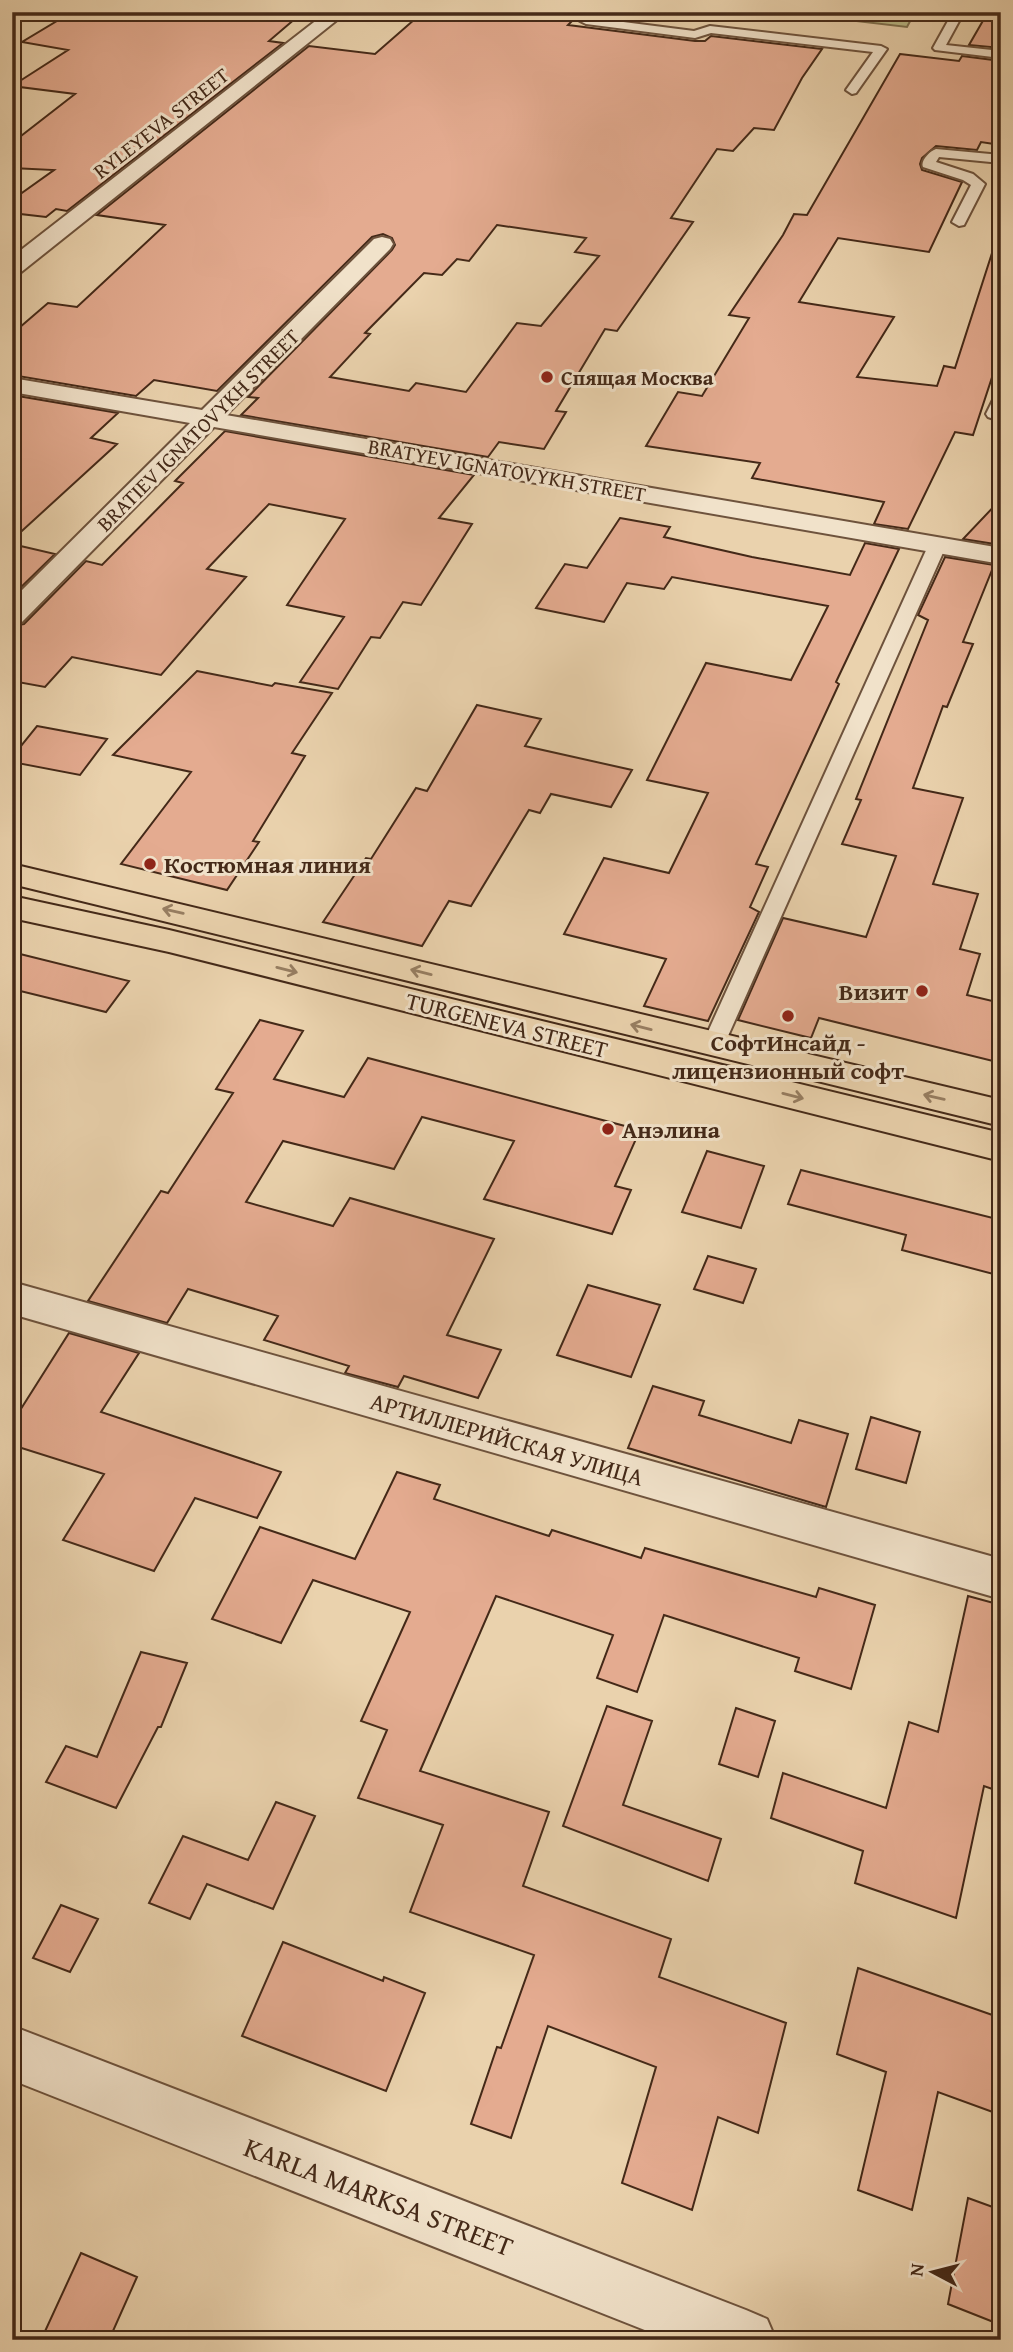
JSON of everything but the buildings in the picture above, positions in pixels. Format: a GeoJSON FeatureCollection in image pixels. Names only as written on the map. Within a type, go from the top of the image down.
{"type":"FeatureCollection","features":[{"type":"Feature","properties":{"kind":"highway","name":"TURGENEVA STREET"},"geometry":{"type":"LineString","coordinates":[[12,874],[1001,1113]]}},
{"type":"Feature","properties":{"kind":"highway","name":"TURGENEVA STREET"},"geometry":{"type":"LineString","coordinates":[[12,907],[169,941],[1001,1147]]}},
{"type":"Feature","properties":{"kind":"street","name":"RYLEYEVA STREET"},"geometry":{"type":"LineString","coordinates":[[12,268],[338,12]]}},
{"type":"Feature","properties":{"kind":"street","name":"BRATIEV IGNATOVYKH STREET"},"geometry":{"type":"LineString","coordinates":[[12,616],[382,244]]}},
{"type":"Feature","properties":{"kind":"street","name":"BRATYEV IGNATOVYKH STREET"},"geometry":{"type":"LineString","coordinates":[[12,385],[1001,555]]}},
{"type":"Feature","properties":{"kind":"street","name":"АРТИЛЛЕРИЙСКАЯ УЛИЦА"},"geometry":{"type":"LineString","coordinates":[[12,1298],[1001,1579]]}},
{"type":"Feature","properties":{"kind":"street","name":"KARLA MARKSA STREET"},"geometry":{"type":"LineString","coordinates":[[12,2053],[746,2340]]}},
{"type":"Feature","properties":{"kind":"lane"},"geometry":{"type":"LineString","coordinates":[[580,12],[588,13],[586,21],[695,35],[710,29],[881,49],[852,90]]}},
{"type":"Feature","properties":{"kind":"lane"},"geometry":{"type":"LineString","coordinates":[[959,12],[939,48],[1001,55]]}},
{"type":"Feature","properties":{"kind":"lane"},"geometry":{"type":"LineString","coordinates":[[959,222],[978,184],[968,177],[928,164],[936,153],[1001,159]]}},
{"type":"Feature","properties":{"kind":"lane"},"geometry":{"type":"LineString","coordinates":[[713,1045],[937,546]]}},
{"type":"Feature","properties":{"kind":"green space"},"geometry":{"type":"Polygon","coordinates":[[[862,12],[915,12],[907,27],[856,21],[862,12]]]}},
{"type":"Feature","properties":{"kind":"place","name":"Спящая Москва"},"geometry":{"type":"Point","coordinates":[547,377]}},
{"type":"Feature","properties":{"kind":"place","name":"Костюмная линия"},"geometry":{"type":"Point","coordinates":[150,864]}},
{"type":"Feature","properties":{"kind":"place","name":"Визит"},"geometry":{"type":"Point","coordinates":[922,991]}},
{"type":"Feature","properties":{"kind":"place","name":"СофтИнсайд - лицензионный софт"},"geometry":{"type":"Point","coordinates":[788,1016]}},
{"type":"Feature","properties":{"kind":"place","name":"Анэлина"},"geometry":{"type":"Point","coordinates":[608,1129]}}]}
